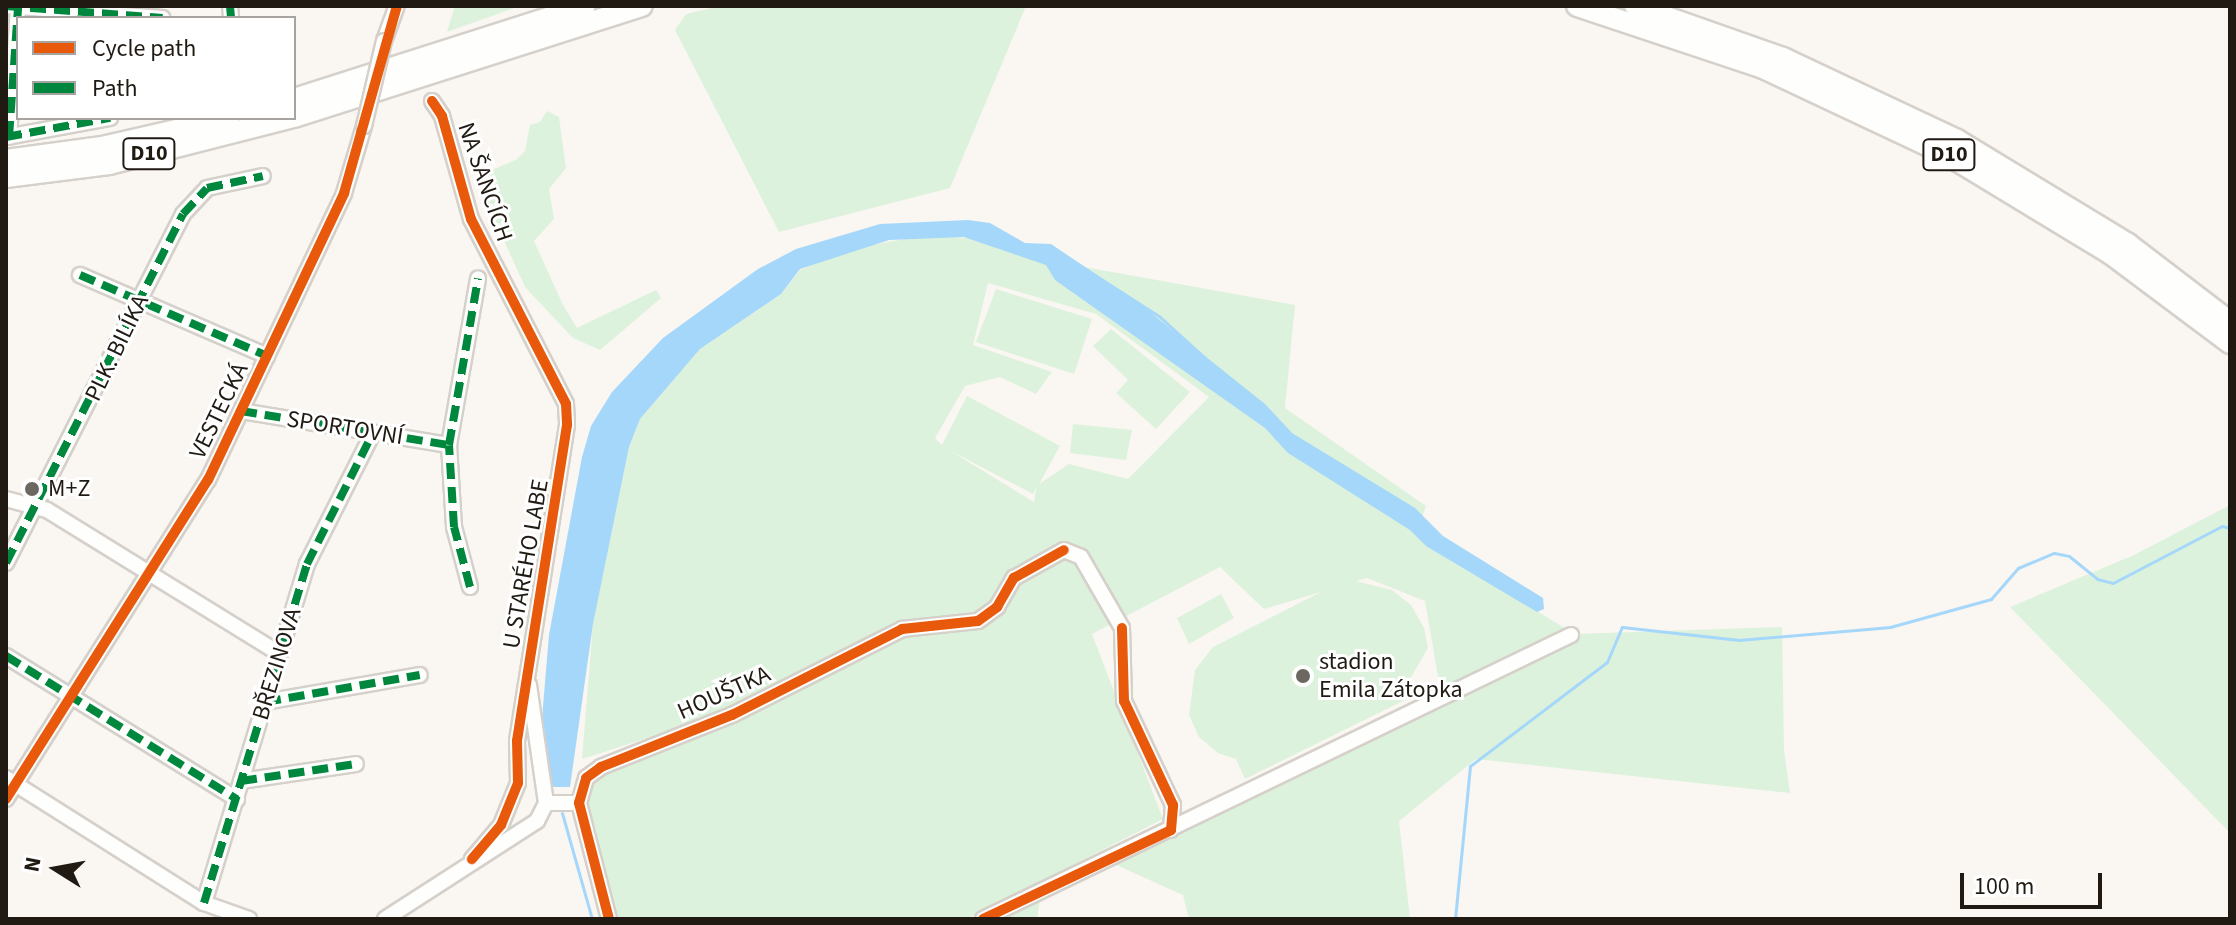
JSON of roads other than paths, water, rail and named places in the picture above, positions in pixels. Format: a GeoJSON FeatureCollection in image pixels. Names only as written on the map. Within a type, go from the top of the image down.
{"type":"FeatureCollection","features":[{"type":"Feature","properties":{"kind":"highway","name":"D10"},"geometry":{"type":"LineString","coordinates":[[296,116],[511,37],[585,6]]}},
{"type":"Feature","properties":{"kind":"highway","name":"D10"},"geometry":{"type":"LineString","coordinates":[[511,37],[642,6]]}},
{"type":"Feature","properties":{"kind":"highway","name":"D10"},"geometry":{"type":"LineString","coordinates":[[1582,7],[1638,13],[1783,58],[1957,140],[2128,244],[2230,322]]}},
{"type":"Feature","properties":{"kind":"highway","name":"D10"},"geometry":{"type":"LineString","coordinates":[[1638,13],[1946,154],[2111,254],[2230,343]]}},
{"type":"Feature","properties":{"kind":"highway","name":"D10"},"geometry":{"type":"LineString","coordinates":[[296,98],[486,46]]}},
{"type":"Feature","properties":{"kind":"highway","name":"D10"},"geometry":{"type":"LineString","coordinates":[[6,160],[102,147],[220,120]]}},
{"type":"Feature","properties":{"kind":"highway","name":"D10"},"geometry":{"type":"LineString","coordinates":[[6,177],[109,164],[280,120]]}},
{"type":"Feature","properties":{"kind":"street"},"geometry":{"type":"LineString","coordinates":[[6,6],[137,16]]}},
{"type":"Feature","properties":{"kind":"street","name":"VESTECKÁ"},"geometry":{"type":"LineString","coordinates":[[6,799],[11,781],[70,697],[208,480],[344,193],[384,41],[397,6]]}},
{"type":"Feature","properties":{"kind":"street"},"geometry":{"type":"LineString","coordinates":[[16,33],[8,137],[99,120]]}},
{"type":"Feature","properties":{"kind":"street","name":"NA ŠANCÍCH"},"geometry":{"type":"LineString","coordinates":[[432,101],[442,116],[471,219],[499,277]]}},
{"type":"Feature","properties":{"kind":"street","name":"PLK. BILÍKA"},"geometry":{"type":"LineString","coordinates":[[6,563],[183,214],[207,188],[263,176]]}},
{"type":"Feature","properties":{"kind":"street"},"geometry":{"type":"LineString","coordinates":[[80,275],[267,356]]}},
{"type":"Feature","properties":{"kind":"street","name":"U STARÉHO LABE"},"geometry":{"type":"LineString","coordinates":[[472,859],[514,803],[527,677],[558,504],[567,415],[499,277]]}},
{"type":"Feature","properties":{"kind":"street"},"geometry":{"type":"LineString","coordinates":[[470,587],[454,527],[449,445],[478,279]]}},
{"type":"Feature","properties":{"kind":"street","name":"SPORTOVNÍ"},"geometry":{"type":"LineString","coordinates":[[241,411],[449,445]]}},
{"type":"Feature","properties":{"kind":"street","name":"BŘEZINOVA"},"geometry":{"type":"LineString","coordinates":[[204,903],[307,564],[373,433]]}},
{"type":"Feature","properties":{"kind":"street"},"geometry":{"type":"LineString","coordinates":[[6,499],[36,506],[280,654]]}},
{"type":"Feature","properties":{"kind":"street","name":"HOUŠTKA"},"geometry":{"type":"LineString","coordinates":[[579,803],[582,786],[601,767],[732,715],[902,629],[971,623],[997,607],[1020,573],[1064,550],[1081,557],[1122,628],[1124,701],[1173,805],[1171,830]]}},
{"type":"Feature","properties":{"kind":"street"},"geometry":{"type":"LineString","coordinates":[[983,919],[1571,635]]}},
{"type":"Feature","properties":{"kind":"street"},"geometry":{"type":"LineString","coordinates":[[6,656],[237,799]]}},
{"type":"Feature","properties":{"kind":"street"},"geometry":{"type":"LineString","coordinates":[[265,702],[420,675]]}},
{"type":"Feature","properties":{"kind":"street"},"geometry":{"type":"LineString","coordinates":[[385,919],[472,859],[537,821],[546,803],[538,717],[527,677]]}},
{"type":"Feature","properties":{"kind":"street"},"geometry":{"type":"LineString","coordinates":[[241,781],[356,764]]}},
{"type":"Feature","properties":{"kind":"street"},"geometry":{"type":"LineString","coordinates":[[11,781],[204,903],[249,919]]}},
{"type":"Feature","properties":{"kind":"street"},"geometry":{"type":"LineString","coordinates":[[546,803],[579,803],[609,919]]}},
{"type":"Feature","properties":{"kind":"water"},"geometry":{"type":"Polygon","coordinates":[[[968,220],[990,223],[1025,243],[1051,244],[1141,305],[1265,404],[1292,433],[1415,508],[1443,536],[1543,598],[1544,609],[1537,612],[1426,546],[1410,530],[1288,453],[1265,428],[1055,280],[1046,265],[964,237],[889,240],[800,269],[781,294],[700,349],[640,419],[629,447],[593,624],[570,787],[552,787],[541,730],[549,635],[582,457],[591,426],[612,392],[663,338],[758,269],[796,249],[880,224],[968,220]]]}},
{"type":"Feature","properties":{"kind":"waterway"},"geometry":{"type":"LineString","coordinates":[[1053,248],[1160,317],[1205,358]]}},
{"type":"Feature","properties":{"kind":"waterway"},"geometry":{"type":"LineString","coordinates":[[1455,919],[1470,766],[1607,662],[1622,627],[1739,640],[1890,627],[1991,599],[2018,568],[2054,553],[2069,556],[2097,579],[2113,583],[2222,526],[2230,528]]}},
{"type":"Feature","properties":{"kind":"waterway"},"geometry":{"type":"LineString","coordinates":[[562,813],[592,919]]}},
{"type":"Feature","properties":{"kind":"place","name":"M+Z"},"geometry":{"type":"Point","coordinates":[32,489]}},
{"type":"Feature","properties":{"kind":"place","name":"stadion Emila Zátopka"},"geometry":{"type":"Point","coordinates":[1303,676]}}]}
